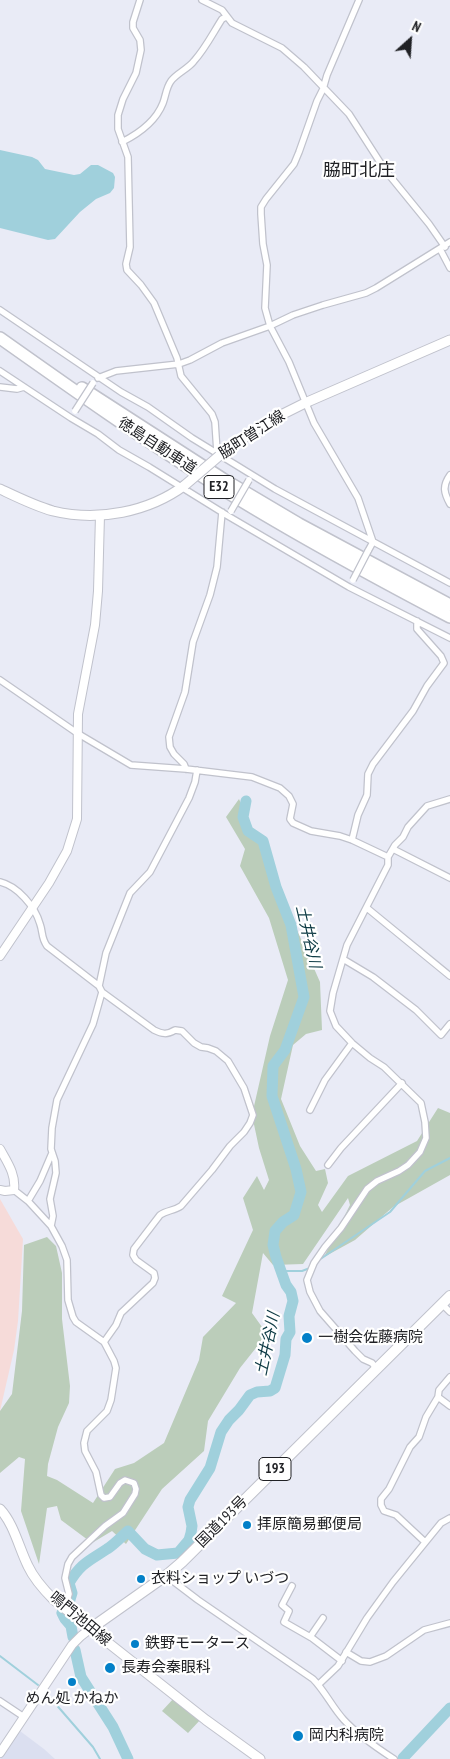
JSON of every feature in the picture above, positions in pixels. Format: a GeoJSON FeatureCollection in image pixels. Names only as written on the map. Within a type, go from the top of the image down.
{"type":"FeatureCollection","features":[{"type":"Feature","properties":{"kind":"highway","name":"徳島自動車道"},"geometry":{"type":"LineString","coordinates":[[0,338],[95,396],[223,479],[298,524],[371,565],[450,605]]}},
{"type":"Feature","properties":{"kind":"highway","name":"徳島自動車道"},"geometry":{"type":"LineString","coordinates":[[0,338],[91,403],[218,486],[351,564],[450,617]]}},
{"type":"Feature","properties":{"kind":"highway","name":"国道193号"},"geometry":{"type":"LineString","coordinates":[[90,1629],[168,1574],[189,1555],[376,1368],[447,1304]]}},
{"type":"Feature","properties":{"kind":"main road","name":"脇町曽江線"},"geometry":{"type":"LineString","coordinates":[[0,490],[54,511],[75,514],[100,515],[120,513],[142,507],[167,497],[219,455],[273,419],[305,403],[450,340]]}},
{"type":"Feature","properties":{"kind":"main road","name":"鳴門池田線"},"geometry":{"type":"LineString","coordinates":[[0,1509],[29,1568],[39,1584],[54,1600],[206,1720],[260,1759]]}},
{"type":"Feature","properties":{"kind":"street"},"geometry":{"type":"LineString","coordinates":[[140,0],[133,28],[140,40],[141,50],[136,73],[122,99],[118,115],[118,129],[128,157],[130,247],[126,264],[127,270],[154,303],[179,364],[181,376],[212,414],[215,422],[219,455]]}},
{"type":"Feature","properties":{"kind":"street"},"geometry":{"type":"LineString","coordinates":[[202,0],[222,10],[232,23],[282,48],[349,114],[385,170],[445,246],[450,268]]}},
{"type":"Feature","properties":{"kind":"street"},"geometry":{"type":"LineString","coordinates":[[349,587],[373,542],[358,498],[314,423],[289,362],[270,326],[265,308],[267,265],[263,244],[261,208],[294,164],[309,128],[327,75],[359,0]]}},
{"type":"Feature","properties":{"kind":"street"},"geometry":{"type":"LineString","coordinates":[[122,142],[146,128],[160,108],[172,79],[196,60],[222,20],[226,17]]}},
{"type":"Feature","properties":{"kind":"street"},"geometry":{"type":"LineString","coordinates":[[71,418],[98,377],[116,371],[179,364],[190,360],[222,343],[270,326],[293,315],[371,291],[445,246]]}},
{"type":"Feature","properties":{"kind":"street"},"geometry":{"type":"LineString","coordinates":[[0,310],[98,377],[148,407],[251,478],[450,583]]}},
{"type":"Feature","properties":{"kind":"street"},"geometry":{"type":"LineString","coordinates":[[0,372],[222,512],[229,514],[349,587],[450,638]]}},
{"type":"Feature","properties":{"kind":"street"},"geometry":{"type":"LineString","coordinates":[[0,387],[17,388],[24,386]]}},
{"type":"Feature","properties":{"kind":"street"},"geometry":{"type":"LineString","coordinates":[[450,476],[444,486],[444,493],[450,504]]}},
{"type":"Feature","properties":{"kind":"street"},"geometry":{"type":"LineString","coordinates":[[229,514],[251,478]]}},
{"type":"Feature","properties":{"kind":"street"},"geometry":{"type":"LineString","coordinates":[[186,768],[170,747],[169,737],[185,692],[193,642],[210,594],[217,567],[222,512]]}},
{"type":"Feature","properties":{"kind":"street"},"geometry":{"type":"LineString","coordinates":[[0,956],[33,909],[67,851],[77,819],[77,733],[82,690],[96,625],[100,515]]}},
{"type":"Feature","properties":{"kind":"street"},"geometry":{"type":"LineString","coordinates":[[352,840],[358,815],[368,795],[368,774],[373,764],[413,710],[427,686],[444,663],[441,656],[417,629],[418,621]]}},
{"type":"Feature","properties":{"kind":"street"},"geometry":{"type":"LineString","coordinates":[[0,680],[77,733],[131,765],[186,768],[252,777],[280,788],[289,796],[293,804],[290,819],[293,823],[311,831],[352,840],[388,856]]}},
{"type":"Feature","properties":{"kind":"street"},"geometry":{"type":"LineString","coordinates":[[51,1226],[50,1199],[56,1173],[52,1153],[52,1128],[57,1100],[92,1024],[106,953],[130,893],[150,872],[189,798],[197,770]]}},
{"type":"Feature","properties":{"kind":"street"},"geometry":{"type":"LineString","coordinates":[[376,1368],[355,1351],[320,1311],[310,1292],[307,1280],[314,1263],[367,1189],[377,1181],[408,1165],[420,1152],[426,1138],[424,1113],[421,1103],[402,1084],[352,1043],[336,1026],[330,1011],[333,993],[347,945],[388,865],[388,856],[403,837],[408,827],[427,806],[450,800]]}},
{"type":"Feature","properties":{"kind":"street"},"geometry":{"type":"LineString","coordinates":[[393,849],[450,878]]}},
{"type":"Feature","properties":{"kind":"street"},"geometry":{"type":"LineString","coordinates":[[0,882],[10,885],[33,909],[40,921],[43,941],[47,946],[100,989],[154,1030],[162,1034],[169,1034],[175,1030],[182,1031],[194,1043],[216,1051],[228,1061],[244,1088],[253,1115],[244,1132],[230,1146],[181,1206],[176,1210],[165,1211],[160,1214],[134,1249],[133,1255],[136,1260],[154,1273],[155,1278],[121,1313],[116,1325],[104,1342]]}},
{"type":"Feature","properties":{"kind":"street"},"geometry":{"type":"LineString","coordinates":[[367,908],[450,976]]}},
{"type":"Feature","properties":{"kind":"street"},"geometry":{"type":"LineString","coordinates":[[343,959],[372,977],[416,1010],[441,1035],[450,1024]]}},
{"type":"Feature","properties":{"kind":"street"},"geometry":{"type":"LineString","coordinates":[[310,1110],[325,1080],[352,1043]]}},
{"type":"Feature","properties":{"kind":"street"},"geometry":{"type":"LineString","coordinates":[[328,1165],[341,1148],[402,1084]]}},
{"type":"Feature","properties":{"kind":"street"},"geometry":{"type":"LineString","coordinates":[[0,1149],[14,1176],[14,1190]]}},
{"type":"Feature","properties":{"kind":"street"},"geometry":{"type":"LineString","coordinates":[[28,1201],[40,1181],[52,1153]]}},
{"type":"Feature","properties":{"kind":"street"},"geometry":{"type":"LineString","coordinates":[[0,1190],[14,1190],[28,1201],[51,1226],[67,1260],[68,1300],[73,1316],[76,1322],[104,1342],[114,1361],[116,1368],[111,1400],[104,1416],[87,1431],[84,1443],[96,1472],[101,1495],[104,1498],[110,1497],[120,1483],[125,1480],[134,1483],[136,1490],[123,1513],[105,1526],[72,1557],[68,1564],[66,1578],[69,1594],[65,1608]]}},
{"type":"Feature","properties":{"kind":"street"},"geometry":{"type":"LineString","coordinates":[[425,1542],[396,1515],[384,1511],[380,1505],[381,1499],[389,1489],[410,1446],[419,1437],[426,1417],[438,1397],[439,1390],[450,1377]]}},
{"type":"Feature","properties":{"kind":"street"},"geometry":{"type":"LineString","coordinates":[[438,1397],[450,1406]]}},
{"type":"Feature","properties":{"kind":"street"},"geometry":{"type":"LineString","coordinates":[[319,1684],[342,1661],[357,1632],[393,1582],[441,1523],[450,1518]]}},
{"type":"Feature","properties":{"kind":"street"},"geometry":{"type":"LineString","coordinates":[[168,1574],[173,1581],[198,1600],[319,1684],[344,1720],[376,1748],[394,1759]]}},
{"type":"Feature","properties":{"kind":"street"},"geometry":{"type":"LineString","coordinates":[[292,1586],[282,1605],[289,1611],[284,1622],[310,1637],[342,1661]]}},
{"type":"Feature","properties":{"kind":"street"},"geometry":{"type":"LineString","coordinates":[[310,1637],[323,1618]]}},
{"type":"Feature","properties":{"kind":"street"},"geometry":{"type":"LineString","coordinates":[[346,1652],[361,1661],[370,1662],[386,1656],[424,1630],[450,1623]]}},
{"type":"Feature","properties":{"kind":"street"},"geometry":{"type":"LineString","coordinates":[[0,1753],[72,1645],[90,1629]]}},
{"type":"Feature","properties":{"kind":"street"},"geometry":{"type":"LineString","coordinates":[[0,1701],[24,1717]]}},
{"type":"Feature","properties":{"kind":"shaded area"},"geometry":{"type":"Polygon","coordinates":[[[0,1199],[23,1239],[18,1321],[14,1350],[0,1411],[0,1199]]]}},
{"type":"Feature","properties":{"kind":"shaded area"},"geometry":{"type":"Polygon","coordinates":[[[20,1731],[44,1749],[55,1759],[0,1759],[20,1731]]]}},
{"type":"Feature","properties":{"kind":"green space"},"geometry":{"type":"Polygon","coordinates":[[[239,799],[320,982],[322,1030],[306,1034],[293,1045],[281,1099],[300,1146],[316,1171],[325,1169],[328,1183],[318,1205],[322,1212],[348,1176],[417,1141],[438,1108],[450,1113],[450,1175],[393,1207],[355,1240],[324,1257],[350,1205],[348,1198],[303,1264],[273,1265],[263,1253],[252,1313],[267,1334],[240,1368],[208,1421],[204,1451],[162,1489],[126,1544],[112,1531],[92,1543],[61,1520],[57,1506],[47,1508],[39,1564],[21,1511],[25,1459],[19,1457],[0,1473],[0,1411],[12,1394],[22,1311],[24,1245],[47,1237],[56,1246],[62,1273],[62,1319],[70,1386],[69,1403],[58,1427],[48,1464],[47,1476],[57,1480],[93,1503],[115,1469],[134,1463],[164,1443],[199,1360],[203,1337],[236,1303],[222,1296],[253,1230],[243,1198],[257,1176],[264,1190],[269,1180],[259,1148],[252,1115],[270,1036],[288,980],[269,918],[240,866],[245,849],[226,817],[239,799]]]}},
{"type":"Feature","properties":{"kind":"green space"},"geometry":{"type":"Polygon","coordinates":[[[174,1698],[201,1719],[188,1733],[162,1711],[174,1698]]]}},
{"type":"Feature","properties":{"kind":"water"},"geometry":{"type":"Polygon","coordinates":[[[0,150],[32,157],[38,160],[45,169],[74,175],[80,174],[91,165],[98,165],[113,173],[115,177],[114,188],[110,193],[96,199],[80,212],[55,239],[48,240],[0,228],[0,150]]]}},
{"type":"Feature","properties":{"kind":"waterway","name":"土井谷川"},"geometry":{"type":"LineString","coordinates":[[69,1603],[72,1593],[69,1583],[77,1571],[113,1545],[128,1531],[145,1549],[157,1555],[178,1553],[189,1540],[191,1533],[192,1526],[188,1507],[190,1500],[210,1468],[221,1432],[250,1395],[257,1392],[270,1391],[275,1388],[285,1355],[286,1339],[290,1332],[289,1316],[293,1301],[273,1245],[275,1231],[283,1222],[294,1215],[301,1192],[296,1169],[272,1096],[273,1066],[285,1050],[304,997],[291,925],[276,887],[263,841],[248,831],[243,817],[246,801]]}},
{"type":"Feature","properties":{"kind":"waterway"},"geometry":{"type":"LineString","coordinates":[[319,1260],[390,1212],[425,1171],[450,1158]]}},
{"type":"Feature","properties":{"kind":"waterway"},"geometry":{"type":"LineString","coordinates":[[281,1271],[302,1271],[310,1268]]}},
{"type":"Feature","properties":{"kind":"waterway","name":"土井谷川"},"geometry":{"type":"LineString","coordinates":[[65,1611],[62,1613],[71,1626],[73,1637]]}},
{"type":"Feature","properties":{"kind":"waterway","name":"土井谷川"},"geometry":{"type":"LineString","coordinates":[[75,1650],[81,1677],[113,1727],[128,1759]]}},
{"type":"Feature","properties":{"kind":"waterway"},"geometry":{"type":"LineString","coordinates":[[0,1656],[38,1685]]}},
{"type":"Feature","properties":{"kind":"waterway"},"geometry":{"type":"LineString","coordinates":[[47,1694],[93,1747],[100,1759]]}},
{"type":"Feature","properties":{"kind":"waterway"},"geometry":{"type":"LineString","coordinates":[[403,1758],[450,1708]]}},
{"type":"Feature","properties":{"kind":"place","name":"一樹会佐藤病院"},"geometry":{"type":"Point","coordinates":[307,1338]}},
{"type":"Feature","properties":{"kind":"place","name":"拝原簡易郵便局"},"geometry":{"type":"Point","coordinates":[247,1525]}},
{"type":"Feature","properties":{"kind":"place","name":"衣料ショップ いづつ"},"geometry":{"type":"Point","coordinates":[141,1579]}},
{"type":"Feature","properties":{"kind":"place","name":"鉄野モータース"},"geometry":{"type":"Point","coordinates":[135,1644]}},
{"type":"Feature","properties":{"kind":"place","name":"長寿会秦眼科"},"geometry":{"type":"Point","coordinates":[110,1668]}},
{"type":"Feature","properties":{"kind":"place","name":"めん処 かねか"},"geometry":{"type":"Point","coordinates":[72,1682]}},
{"type":"Feature","properties":{"kind":"place","name":"岡内科病院"},"geometry":{"type":"Point","coordinates":[298,1736]}},
{"type":"Feature","properties":{"kind":"district","name":"脇町北庄"},"geometry":{"type":"Point","coordinates":[359,171]}}]}
